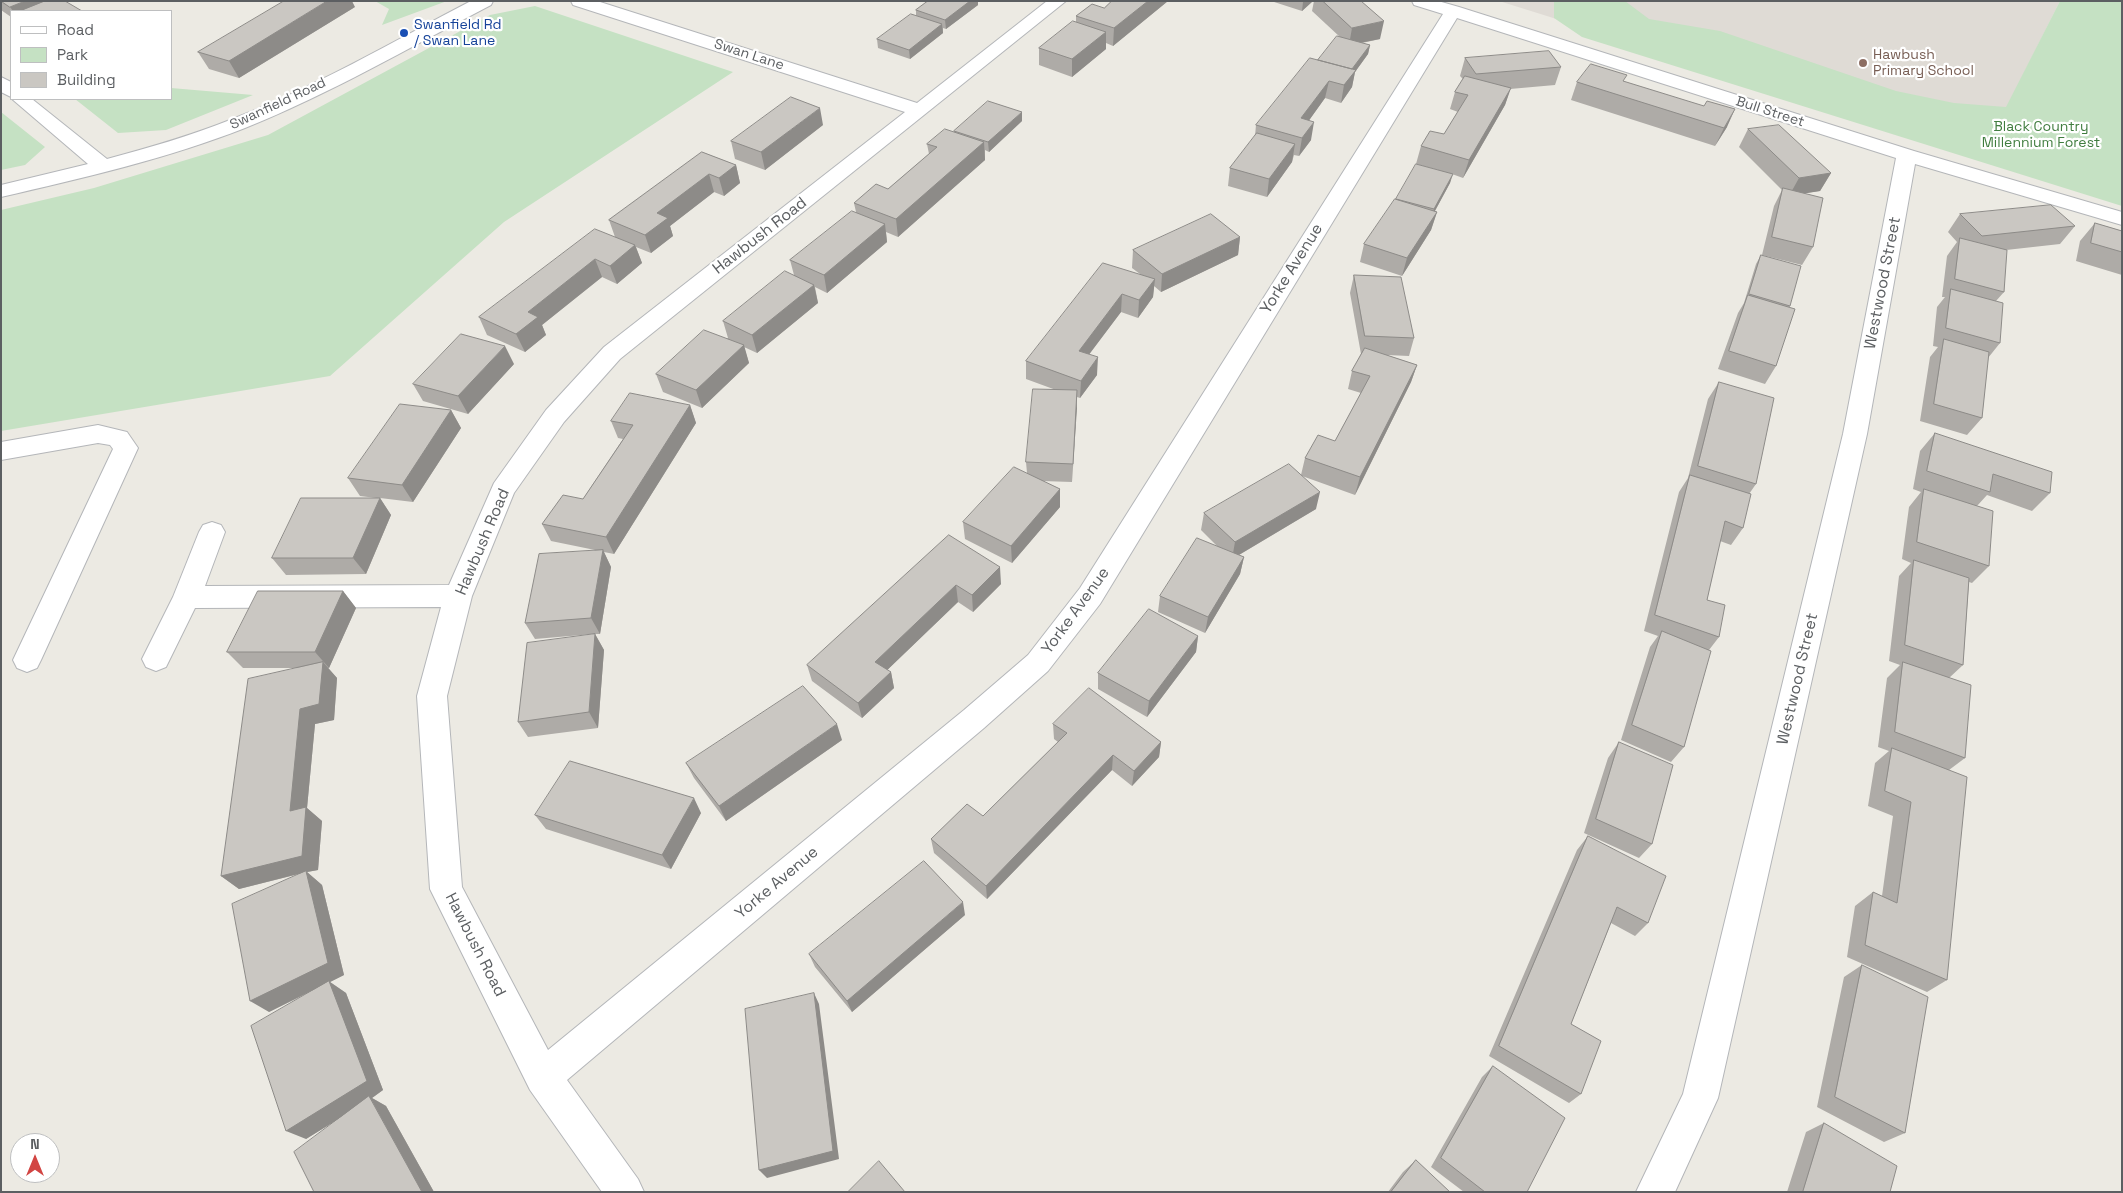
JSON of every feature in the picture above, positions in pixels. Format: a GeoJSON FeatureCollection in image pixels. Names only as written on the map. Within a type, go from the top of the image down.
{"type":"FeatureCollection","features":[{"type":"Feature","properties":{"kind":"street","name":"Swanfield Road"},"geometry":{"type":"LineString","coordinates":[[1,191],[103,166],[226,128],[270,111],[485,1]]}},
{"type":"Feature","properties":{"kind":"street","name":"Swan Lane"},"geometry":{"type":"LineString","coordinates":[[579,1],[920,110]]}},
{"type":"Feature","properties":{"kind":"street","name":"Hawbush Road"},"geometry":{"type":"LineString","coordinates":[[625,1192],[543,1077],[446,889],[432,696],[458,596],[503,490],[555,416],[612,353],[1058,1]]}},
{"type":"Feature","properties":{"kind":"street","name":"Bull Street"},"geometry":{"type":"LineString","coordinates":[[1420,1],[1907,155],[2122,219]]}},
{"type":"Feature","properties":{"kind":"street","name":"Yorke Avenue"},"geometry":{"type":"LineString","coordinates":[[543,1077],[974,719],[1038,663],[1090,596],[1453,11]]}},
{"type":"Feature","properties":{"kind":"street"},"geometry":{"type":"LineString","coordinates":[[22,100],[103,166]]}},
{"type":"Feature","properties":{"kind":"street","name":"Westwood Street"},"geometry":{"type":"LineString","coordinates":[[1655,1192],[1700,1098],[1855,434],[1907,155]]}},
{"type":"Feature","properties":{"kind":"street"},"geometry":{"type":"LineString","coordinates":[[1,451],[98,434],[118,438],[126,448],[27,660]]}},
{"type":"Feature","properties":{"kind":"street"},"geometry":{"type":"LineString","coordinates":[[156,659],[187,597],[212,532]]}},
{"type":"Feature","properties":{"kind":"street"},"geometry":{"type":"LineString","coordinates":[[187,597],[458,596]]}},
{"type":"Feature","properties":{"kind":"shaded area","name":"Hawbush Primary School"},"geometry":{"type":"Polygon","coordinates":[[[1499,1],[2060,1],[1984,153],[1499,1]]]}},
{"type":"Feature","properties":{"kind":"green space"},"geometry":{"type":"Polygon","coordinates":[[[375,1],[447,1],[382,25],[389,9],[375,1]]]}},
{"type":"Feature","properties":{"kind":"green space","name":"Black Country Millennium Forest"},"geometry":{"type":"Polygon","coordinates":[[[1554,1],[1625,1],[1649,19],[1720,31],[1896,91],[1954,103],[2006,107],[2060,1],[2122,1],[2122,206],[1582,37],[1554,18],[1554,1]]]}},
{"type":"Feature","properties":{"kind":"green space"},"geometry":{"type":"Polygon","coordinates":[[[535,6],[733,72],[504,222],[330,376],[1,431],[1,210],[94,188],[268,135],[490,15],[535,6]]]}},
{"type":"Feature","properties":{"kind":"green space"},"geometry":{"type":"Polygon","coordinates":[[[172,88],[253,95],[166,130],[118,133],[76,100],[172,100],[172,88]]]}},
{"type":"Feature","properties":{"kind":"green space"},"geometry":{"type":"Polygon","coordinates":[[[1,112],[45,147],[25,165],[1,170],[1,112]]]}},
{"type":"Feature","properties":{"kind":"building"},"geometry":{"type":"Polygon","coordinates":[[[1,1],[25,1],[10,7],[1,1]]]}},
{"type":"Feature","properties":{"kind":"building"},"geometry":{"type":"Polygon","coordinates":[[[45,1],[65,1],[80,10],[22,10],[45,1]]]}},
{"type":"Feature","properties":{"kind":"building"},"geometry":{"type":"Polygon","coordinates":[[[284,1],[327,1],[229,61],[198,52],[284,1]]]}},
{"type":"Feature","properties":{"kind":"building"},"geometry":{"type":"Polygon","coordinates":[[[928,1],[970,1],[945,20],[916,10],[928,1]]]}},
{"type":"Feature","properties":{"kind":"building"},"geometry":{"type":"Polygon","coordinates":[[[1112,1],[1148,1],[1114,28],[1076,16],[1092,4],[1104,8],[1112,1]]]}},
{"type":"Feature","properties":{"kind":"building"},"geometry":{"type":"Polygon","coordinates":[[[1323,1],[1361,1],[1384,21],[1352,28],[1323,1]]]}},
{"type":"Feature","properties":{"kind":"building"},"geometry":{"type":"Polygon","coordinates":[[[911,14],[942,24],[909,50],[877,39],[911,14]]]}},
{"type":"Feature","properties":{"kind":"building"},"geometry":{"type":"Polygon","coordinates":[[[1073,21],[1106,32],[1072,59],[1039,48],[1073,21]]]}},
{"type":"Feature","properties":{"kind":"building"},"geometry":{"type":"Polygon","coordinates":[[[1337,36],[1370,45],[1352,69],[1318,60],[1337,36]]]}},
{"type":"Feature","properties":{"kind":"building"},"geometry":{"type":"Polygon","coordinates":[[[1549,51],[1561,67],[1476,74],[1465,58],[1549,51]]]}},
{"type":"Feature","properties":{"kind":"building"},"geometry":{"type":"Polygon","coordinates":[[[1310,58],[1356,70],[1344,85],[1329,81],[1301,118],[1314,122],[1302,138],[1256,125],[1310,58]]]}},
{"type":"Feature","properties":{"kind":"building"},"geometry":{"type":"Polygon","coordinates":[[[1591,64],[1627,75],[1623,81],[1704,106],[1707,101],[1735,109],[1724,128],[1577,82],[1591,64]]]}},
{"type":"Feature","properties":{"kind":"building"},"geometry":{"type":"Polygon","coordinates":[[[1465,76],[1511,88],[1469,160],[1421,146],[1430,131],[1444,134],[1468,95],[1455,92],[1465,76]]]}},
{"type":"Feature","properties":{"kind":"building"},"geometry":{"type":"Polygon","coordinates":[[[791,97],[820,108],[761,152],[731,141],[791,97]]]}},
{"type":"Feature","properties":{"kind":"building"},"geometry":{"type":"Polygon","coordinates":[[[988,101],[1022,112],[988,142],[954,131],[988,101]]]}},
{"type":"Feature","properties":{"kind":"building"},"geometry":{"type":"Polygon","coordinates":[[[1779,125],[1831,173],[1799,178],[1748,129],[1779,125]]]}},
{"type":"Feature","properties":{"kind":"building"},"geometry":{"type":"Polygon","coordinates":[[[945,129],[984,142],[896,219],[854,203],[876,184],[888,189],[937,147],[927,144],[945,129]]]}},
{"type":"Feature","properties":{"kind":"building"},"geometry":{"type":"Polygon","coordinates":[[[1257,133],[1295,144],[1269,179],[1230,168],[1257,133]]]}},
{"type":"Feature","properties":{"kind":"building"},"geometry":{"type":"Polygon","coordinates":[[[702,152],[736,165],[719,178],[709,174],[657,213],[668,218],[645,235],[609,220],[702,152]]]}},
{"type":"Feature","properties":{"kind":"building"},"geometry":{"type":"Polygon","coordinates":[[[1416,164],[1453,174],[1434,209],[1396,199],[1416,164]]]}},
{"type":"Feature","properties":{"kind":"building"},"geometry":{"type":"Polygon","coordinates":[[[1783,188],[1823,198],[1813,247],[1772,237],[1783,188]]]}},
{"type":"Feature","properties":{"kind":"building"},"geometry":{"type":"Polygon","coordinates":[[[1395,199],[1437,212],[1407,258],[1364,244],[1395,199]]]}},
{"type":"Feature","properties":{"kind":"building"},"geometry":{"type":"Polygon","coordinates":[[[2051,205],[2075,226],[1982,236],[1960,214],[2051,205]]]}},
{"type":"Feature","properties":{"kind":"building"},"geometry":{"type":"Polygon","coordinates":[[[852,211],[885,224],[824,275],[790,260],[852,211]]]}},
{"type":"Feature","properties":{"kind":"building"},"geometry":{"type":"Polygon","coordinates":[[[1211,214],[1240,237],[1162,274],[1133,250],[1211,214]]]}},
{"type":"Feature","properties":{"kind":"building"},"geometry":{"type":"Polygon","coordinates":[[[2095,223],[2122,231],[2122,252],[2091,243],[2095,223]]]}},
{"type":"Feature","properties":{"kind":"building"},"geometry":{"type":"Polygon","coordinates":[[[595,229],[635,245],[610,266],[595,259],[528,312],[538,317],[516,334],[479,317],[595,229]]]}},
{"type":"Feature","properties":{"kind":"building"},"geometry":{"type":"Polygon","coordinates":[[[1960,238],[2007,250],[2004,292],[1955,279],[1960,238]]]}},
{"type":"Feature","properties":{"kind":"building"},"geometry":{"type":"Polygon","coordinates":[[[1761,255],[1801,266],[1790,306],[1749,294],[1761,255]]]}},
{"type":"Feature","properties":{"kind":"building"},"geometry":{"type":"Polygon","coordinates":[[[1103,263],[1155,279],[1139,300],[1122,294],[1079,351],[1098,357],[1081,381],[1026,361],[1103,263]]]}},
{"type":"Feature","properties":{"kind":"building"},"geometry":{"type":"Polygon","coordinates":[[[785,271],[814,285],[752,335],[723,321],[785,271]]]}},
{"type":"Feature","properties":{"kind":"building"},"geometry":{"type":"Polygon","coordinates":[[[1354,275],[1401,277],[1414,338],[1365,336],[1354,275]]]}},
{"type":"Feature","properties":{"kind":"building"},"geometry":{"type":"Polygon","coordinates":[[[1951,289],[2003,303],[2000,343],[1946,328],[1951,289]]]}},
{"type":"Feature","properties":{"kind":"building"},"geometry":{"type":"Polygon","coordinates":[[[1748,295],[1795,309],[1776,366],[1729,351],[1748,295]]]}},
{"type":"Feature","properties":{"kind":"building"},"geometry":{"type":"Polygon","coordinates":[[[704,330],[744,345],[696,390],[656,374],[704,330]]]}},
{"type":"Feature","properties":{"kind":"building"},"geometry":{"type":"Polygon","coordinates":[[[461,334],[505,346],[458,396],[413,384],[461,334]]]}},
{"type":"Feature","properties":{"kind":"building"},"geometry":{"type":"Polygon","coordinates":[[[1944,339],[1989,352],[1982,418],[1934,404],[1944,339]]]}},
{"type":"Feature","properties":{"kind":"building"},"geometry":{"type":"Polygon","coordinates":[[[1365,348],[1417,365],[1360,477],[1305,458],[1318,435],[1335,441],[1370,376],[1352,371],[1365,348]]]}},
{"type":"Feature","properties":{"kind":"building"},"geometry":{"type":"Polygon","coordinates":[[[1719,382],[1774,398],[1756,484],[1698,466],[1719,382]]]}},
{"type":"Feature","properties":{"kind":"building"},"geometry":{"type":"Polygon","coordinates":[[[1033,389],[1077,390],[1073,464],[1026,462],[1033,389]]]}},
{"type":"Feature","properties":{"kind":"building"},"geometry":{"type":"Polygon","coordinates":[[[630,393],[690,405],[606,537],[542,524],[563,495],[583,499],[633,425],[611,421],[630,393]]]}},
{"type":"Feature","properties":{"kind":"building"},"geometry":{"type":"Polygon","coordinates":[[[400,404],[451,410],[402,485],[348,478],[400,404]]]}},
{"type":"Feature","properties":{"kind":"building"},"geometry":{"type":"Polygon","coordinates":[[[1935,433],[2052,472],[2050,493],[1993,474],[1990,492],[1927,471],[1935,433]]]}},
{"type":"Feature","properties":{"kind":"building"},"geometry":{"type":"Polygon","coordinates":[[[1289,464],[1320,492],[1235,542],[1204,513],[1289,464]]]}},
{"type":"Feature","properties":{"kind":"building"},"geometry":{"type":"Polygon","coordinates":[[[1014,467],[1060,489],[1011,546],[963,522],[1014,467]]]}},
{"type":"Feature","properties":{"kind":"building"},"geometry":{"type":"Polygon","coordinates":[[[1690,475],[1751,494],[1743,528],[1725,521],[1707,600],[1725,605],[1719,637],[1655,615],[1690,475]]]}},
{"type":"Feature","properties":{"kind":"building"},"geometry":{"type":"Polygon","coordinates":[[[1924,489],[1993,511],[1989,566],[1917,542],[1924,489]]]}},
{"type":"Feature","properties":{"kind":"building"},"geometry":{"type":"Polygon","coordinates":[[[301,498],[380,498],[353,558],[272,558],[301,498]]]}},
{"type":"Feature","properties":{"kind":"building"},"geometry":{"type":"Polygon","coordinates":[[[949,535],[1000,567],[972,595],[956,585],[875,662],[891,672],[858,703],[807,665],[949,535]]]}},
{"type":"Feature","properties":{"kind":"building"},"geometry":{"type":"Polygon","coordinates":[[[1197,538],[1244,557],[1208,617],[1160,596],[1197,538]]]}},
{"type":"Feature","properties":{"kind":"building"},"geometry":{"type":"Polygon","coordinates":[[[603,550],[591,618],[525,623],[539,554],[603,550]]]}},
{"type":"Feature","properties":{"kind":"building"},"geometry":{"type":"Polygon","coordinates":[[[1914,560],[1969,578],[1963,665],[1905,645],[1914,560]]]}},
{"type":"Feature","properties":{"kind":"building"},"geometry":{"type":"Polygon","coordinates":[[[258,591],[343,591],[315,652],[227,652],[258,591]]]}},
{"type":"Feature","properties":{"kind":"building"},"geometry":{"type":"Polygon","coordinates":[[[1149,609],[1198,636],[1149,701],[1098,673],[1149,609]]]}},
{"type":"Feature","properties":{"kind":"building"},"geometry":{"type":"Polygon","coordinates":[[[1662,631],[1711,651],[1684,747],[1632,725],[1662,631]]]}},
{"type":"Feature","properties":{"kind":"building"},"geometry":{"type":"Polygon","coordinates":[[[595,634],[589,712],[518,722],[527,643],[595,634]]]}},
{"type":"Feature","properties":{"kind":"building"},"geometry":{"type":"Polygon","coordinates":[[[323,662],[319,704],[300,709],[290,811],[306,807],[302,856],[221,876],[248,679],[323,662]]]}},
{"type":"Feature","properties":{"kind":"building"},"geometry":{"type":"Polygon","coordinates":[[[1903,662],[1971,685],[1965,758],[1895,732],[1903,662]]]}},
{"type":"Feature","properties":{"kind":"building"},"geometry":{"type":"Polygon","coordinates":[[[803,686],[837,724],[719,806],[686,763],[803,686]]]}},
{"type":"Feature","properties":{"kind":"building"},"geometry":{"type":"Polygon","coordinates":[[[1089,688],[1161,742],[1134,771],[1113,755],[986,886],[931,839],[967,804],[983,816],[1067,733],[1053,724],[1089,688]]]}},
{"type":"Feature","properties":{"kind":"building"},"geometry":{"type":"Polygon","coordinates":[[[1619,742],[1673,765],[1652,844],[1596,819],[1619,742]]]}},
{"type":"Feature","properties":{"kind":"building"},"geometry":{"type":"Polygon","coordinates":[[[1892,748],[1967,777],[1947,980],[1865,945],[1873,892],[1897,903],[1911,802],[1885,791],[1892,748]]]}},
{"type":"Feature","properties":{"kind":"building"},"geometry":{"type":"Polygon","coordinates":[[[570,761],[694,798],[662,855],[535,815],[570,761]]]}},
{"type":"Feature","properties":{"kind":"building"},"geometry":{"type":"Polygon","coordinates":[[[1588,836],[1666,876],[1648,923],[1617,907],[1571,1024],[1601,1041],[1581,1094],[1499,1046],[1588,836]]]}},
{"type":"Feature","properties":{"kind":"building"},"geometry":{"type":"Polygon","coordinates":[[[924,861],[963,902],[847,1001],[809,954],[924,861]]]}},
{"type":"Feature","properties":{"kind":"building"},"geometry":{"type":"Polygon","coordinates":[[[306,871],[328,963],[250,1001],[232,904],[306,871]]]}},
{"type":"Feature","properties":{"kind":"building"},"geometry":{"type":"Polygon","coordinates":[[[1862,965],[1928,997],[1905,1133],[1835,1097],[1862,965]]]}},
{"type":"Feature","properties":{"kind":"building"},"geometry":{"type":"Polygon","coordinates":[[[329,981],[367,1081],[286,1131],[251,1026],[329,981]]]}},
{"type":"Feature","properties":{"kind":"building"},"geometry":{"type":"Polygon","coordinates":[[[814,993],[833,1151],[759,1170],[745,1009],[814,993]]]}},
{"type":"Feature","properties":{"kind":"building"},"geometry":{"type":"Polygon","coordinates":[[[1493,1066],[1565,1118],[1527,1192],[1485,1192],[1441,1158],[1493,1066]]]}},
{"type":"Feature","properties":{"kind":"building"},"geometry":{"type":"Polygon","coordinates":[[[369,1096],[422,1192],[314,1192],[294,1152],[369,1096]]]}},
{"type":"Feature","properties":{"kind":"building"},"geometry":{"type":"Polygon","coordinates":[[[1824,1123],[1897,1166],[1890,1192],[1803,1192],[1824,1123]]]}},
{"type":"Feature","properties":{"kind":"building"},"geometry":{"type":"Polygon","coordinates":[[[1416,1160],[1450,1192],[1391,1192],[1416,1160]]]}},
{"type":"Feature","properties":{"kind":"building"},"geometry":{"type":"Polygon","coordinates":[[[879,1161],[905,1192],[848,1192],[879,1161]]]}},
{"type":"Feature","properties":{"kind":"place","name":"Swanfield Rd / Swan Lane"},"geometry":{"type":"Point","coordinates":[404,33]}},
{"type":"Feature","properties":{"kind":"place","name":"Hawbush Primary School"},"geometry":{"type":"Point","coordinates":[1863,63]}}]}
